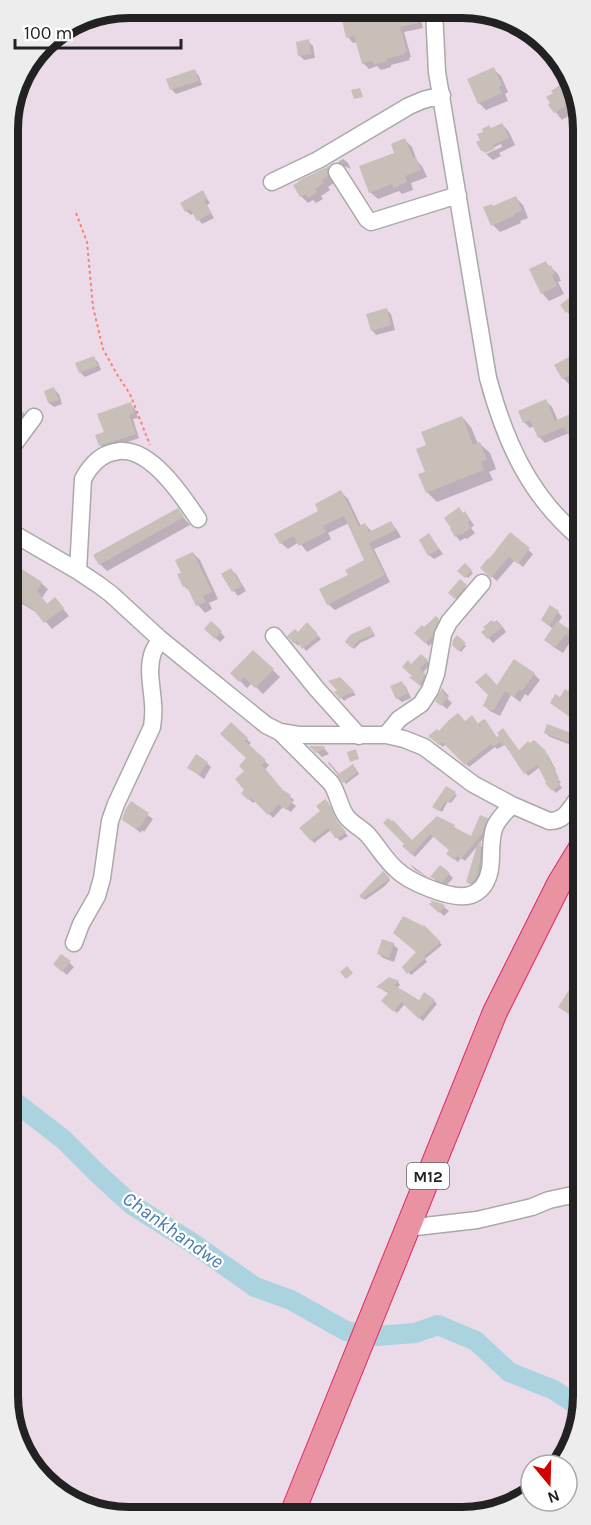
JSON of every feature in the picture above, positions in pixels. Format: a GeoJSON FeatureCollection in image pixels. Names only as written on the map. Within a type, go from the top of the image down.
{"type":"FeatureCollection","features":[{"type":"Feature","properties":{"kind":"highway","name":"M12"},"geometry":{"type":"LineString","coordinates":[[295,1507],[495,1012],[559,884],[573,861]]}},
{"type":"Feature","properties":{"kind":"street"},"geometry":{"type":"LineString","coordinates":[[434,18],[437,72],[488,378],[502,424],[514,452],[542,500],[573,532]]}},
{"type":"Feature","properties":{"kind":"street"},"geometry":{"type":"LineString","coordinates":[[272,182],[318,160],[409,106],[442,95]]}},
{"type":"Feature","properties":{"kind":"street"},"geometry":{"type":"LineString","coordinates":[[337,172],[371,222],[458,195]]}},
{"type":"Feature","properties":{"kind":"street"},"geometry":{"type":"LineString","coordinates":[[18,439],[34,417]]}},
{"type":"Feature","properties":{"kind":"street"},"geometry":{"type":"LineString","coordinates":[[78,571],[83,479],[88,468],[97,459],[109,453],[124,450],[138,454],[171,480],[198,519]]}},
{"type":"Feature","properties":{"kind":"street"},"geometry":{"type":"LineString","coordinates":[[18,536],[78,571],[111,594],[160,639],[266,725],[280,732],[299,735],[386,735],[404,739],[424,747],[473,784],[512,805],[549,821],[561,819],[573,806]]}},
{"type":"Feature","properties":{"kind":"street"},"geometry":{"type":"LineString","coordinates":[[386,735],[399,719],[421,704],[430,690],[436,674],[443,634],[449,622],[482,583]]}},
{"type":"Feature","properties":{"kind":"street"},"geometry":{"type":"LineString","coordinates":[[274,636],[359,736]]}},
{"type":"Feature","properties":{"kind":"street"},"geometry":{"type":"LineString","coordinates":[[74,943],[81,924],[97,896],[102,878],[110,822],[116,804],[152,727],[154,715],[150,665],[160,639]]}},
{"type":"Feature","properties":{"kind":"street"},"geometry":{"type":"LineString","coordinates":[[280,732],[331,783],[347,817],[368,835],[396,870],[420,885],[464,897],[480,890],[485,884],[491,866],[495,825],[512,805]]}},
{"type":"Feature","properties":{"kind":"street"},"geometry":{"type":"LineString","coordinates":[[407,1228],[477,1220],[573,1195]]}},
{"type":"Feature","properties":{"kind":"path"},"geometry":{"type":"LineString","coordinates":[[76,213],[87,242],[93,307],[103,349],[130,394],[150,446]]}},
{"type":"Feature","properties":{"kind":"shaded area"},"geometry":{"type":"Polygon","coordinates":[[[129,18],[462,18],[484,20],[504,26],[530,41],[550,61],[565,87],[573,129],[573,1403],[571,1418],[557,1453],[519,1453],[519,1491],[498,1501],[476,1506],[122,1507],[93,1501],[67,1488],[41,1464],[26,1438],[18,1396],[18,122],[26,87],[41,61],[61,41],[93,24],[129,18]]]}},
{"type":"Feature","properties":{"kind":"building"},"geometry":{"type":"Polygon","coordinates":[[[417,18],[418,23],[400,27],[407,52],[404,52],[405,54],[374,65],[372,61],[362,64],[354,36],[346,38],[342,20],[417,18]]]}},
{"type":"Feature","properties":{"kind":"building"},"geometry":{"type":"Polygon","coordinates":[[[309,39],[311,54],[298,56],[296,42],[309,39]]]}},
{"type":"Feature","properties":{"kind":"building"},"geometry":{"type":"Polygon","coordinates":[[[494,67],[502,85],[499,87],[502,93],[478,104],[467,79],[494,67]]]}},
{"type":"Feature","properties":{"kind":"building"},"geometry":{"type":"Polygon","coordinates":[[[195,69],[199,81],[170,90],[166,79],[195,69]]]}},
{"type":"Feature","properties":{"kind":"building"},"geometry":{"type":"Polygon","coordinates":[[[560,85],[561,88],[564,86],[570,104],[554,113],[546,97],[560,85]]]}},
{"type":"Feature","properties":{"kind":"building"},"geometry":{"type":"Polygon","coordinates":[[[360,88],[363,97],[354,99],[351,90],[360,88]]]}},
{"type":"Feature","properties":{"kind":"building"},"geometry":{"type":"Polygon","coordinates":[[[502,123],[509,138],[493,145],[495,149],[485,153],[481,151],[476,142],[480,140],[477,134],[483,132],[482,129],[489,125],[491,128],[502,123]]]}},
{"type":"Feature","properties":{"kind":"building"},"geometry":{"type":"Polygon","coordinates":[[[405,138],[421,170],[405,176],[407,182],[394,188],[392,184],[369,193],[359,166],[394,153],[391,144],[405,138]]]}},
{"type":"Feature","properties":{"kind":"building"},"geometry":{"type":"Polygon","coordinates":[[[329,166],[328,176],[322,180],[324,183],[315,189],[317,192],[308,198],[306,194],[300,197],[293,185],[329,166]]]}},
{"type":"Feature","properties":{"kind":"building"},"geometry":{"type":"Polygon","coordinates":[[[203,190],[207,198],[204,200],[211,213],[197,221],[190,209],[185,212],[180,203],[203,190]]]}},
{"type":"Feature","properties":{"kind":"building"},"geometry":{"type":"Polygon","coordinates":[[[516,196],[522,210],[491,226],[483,207],[492,204],[493,206],[516,196]]]}},
{"type":"Feature","properties":{"kind":"building"},"geometry":{"type":"Polygon","coordinates":[[[546,261],[549,267],[551,265],[555,274],[552,275],[557,286],[541,294],[529,269],[546,261]]]}},
{"type":"Feature","properties":{"kind":"building"},"geometry":{"type":"Polygon","coordinates":[[[573,295],[573,308],[566,313],[560,305],[573,295]]]}},
{"type":"Feature","properties":{"kind":"building"},"geometry":{"type":"Polygon","coordinates":[[[387,308],[391,325],[371,331],[366,314],[387,308]]]}},
{"type":"Feature","properties":{"kind":"building"},"geometry":{"type":"Polygon","coordinates":[[[573,355],[573,374],[562,379],[554,365],[573,355]]]}},
{"type":"Feature","properties":{"kind":"building"},"geometry":{"type":"Polygon","coordinates":[[[94,356],[98,366],[79,373],[75,363],[94,356]]]}},
{"type":"Feature","properties":{"kind":"building"},"geometry":{"type":"Polygon","coordinates":[[[54,387],[59,400],[48,403],[44,391],[54,387]]]}},
{"type":"Feature","properties":{"kind":"building"},"geometry":{"type":"Polygon","coordinates":[[[546,399],[555,421],[573,412],[573,436],[570,437],[564,427],[538,438],[530,420],[523,423],[518,411],[546,399]]]}},
{"type":"Feature","properties":{"kind":"building"},"geometry":{"type":"Polygon","coordinates":[[[131,402],[134,413],[129,415],[136,434],[99,446],[95,435],[104,432],[97,414],[131,402]]]}},
{"type":"Feature","properties":{"kind":"building"},"geometry":{"type":"Polygon","coordinates":[[[462,416],[473,445],[480,442],[487,459],[481,462],[484,470],[426,493],[418,474],[425,472],[416,449],[426,445],[421,432],[462,416]]]}},
{"type":"Feature","properties":{"kind":"building"},"geometry":{"type":"Polygon","coordinates":[[[341,490],[359,526],[365,523],[369,532],[391,521],[396,530],[369,543],[385,575],[327,605],[319,589],[348,575],[345,570],[364,560],[344,516],[323,526],[326,532],[299,546],[293,536],[280,544],[274,534],[318,511],[315,504],[341,490]]]}},
{"type":"Feature","properties":{"kind":"building"},"geometry":{"type":"Polygon","coordinates":[[[459,507],[470,519],[468,523],[471,528],[455,537],[444,518],[459,507]]]}},
{"type":"Feature","properties":{"kind":"building"},"geometry":{"type":"Polygon","coordinates":[[[178,508],[184,517],[99,565],[93,555],[178,508]]]}},
{"type":"Feature","properties":{"kind":"building"},"geometry":{"type":"Polygon","coordinates":[[[510,532],[530,548],[518,564],[509,557],[491,578],[480,568],[510,532]]]}},
{"type":"Feature","properties":{"kind":"building"},"geometry":{"type":"Polygon","coordinates":[[[429,533],[439,549],[428,556],[419,540],[429,533]]]}},
{"type":"Feature","properties":{"kind":"building"},"geometry":{"type":"Polygon","coordinates":[[[193,552],[212,592],[203,596],[206,602],[196,606],[186,585],[183,587],[177,574],[181,573],[175,560],[193,552]]]}},
{"type":"Feature","properties":{"kind":"building"},"geometry":{"type":"Polygon","coordinates":[[[465,563],[472,570],[465,578],[457,571],[465,563]]]}},
{"type":"Feature","properties":{"kind":"building"},"geometry":{"type":"Polygon","coordinates":[[[18,567],[42,582],[37,591],[47,604],[55,597],[64,608],[44,623],[33,609],[18,600],[18,567]]]}},
{"type":"Feature","properties":{"kind":"building"},"geometry":{"type":"Polygon","coordinates":[[[231,568],[242,586],[232,592],[221,574],[231,568]]]}},
{"type":"Feature","properties":{"kind":"building"},"geometry":{"type":"Polygon","coordinates":[[[460,579],[467,585],[455,599],[448,593],[460,579]]]}},
{"type":"Feature","properties":{"kind":"building"},"geometry":{"type":"Polygon","coordinates":[[[550,605],[559,611],[549,626],[541,620],[550,605]]]}},
{"type":"Feature","properties":{"kind":"building"},"geometry":{"type":"Polygon","coordinates":[[[436,616],[439,619],[432,637],[425,643],[414,633],[436,616]]]}},
{"type":"Feature","properties":{"kind":"building"},"geometry":{"type":"Polygon","coordinates":[[[492,620],[494,622],[497,620],[503,627],[487,639],[481,632],[485,629],[483,627],[492,620]]]}},
{"type":"Feature","properties":{"kind":"building"},"geometry":{"type":"Polygon","coordinates":[[[211,621],[222,631],[215,639],[204,629],[211,621]]]}},
{"type":"Feature","properties":{"kind":"building"},"geometry":{"type":"Polygon","coordinates":[[[557,621],[569,629],[573,622],[573,638],[565,634],[555,648],[544,640],[557,621]]]}},
{"type":"Feature","properties":{"kind":"building"},"geometry":{"type":"Polygon","coordinates":[[[307,622],[317,633],[317,637],[302,649],[297,641],[294,644],[287,636],[295,629],[298,632],[307,622]]]}},
{"type":"Feature","properties":{"kind":"building"},"geometry":{"type":"Polygon","coordinates":[[[370,626],[374,634],[358,641],[352,648],[345,642],[350,635],[370,626]]]}},
{"type":"Feature","properties":{"kind":"building"},"geometry":{"type":"Polygon","coordinates":[[[457,635],[466,643],[458,651],[452,645],[457,635]]]}},
{"type":"Feature","properties":{"kind":"building"},"geometry":{"type":"Polygon","coordinates":[[[253,650],[274,669],[255,688],[244,677],[239,682],[230,673],[253,650]]]}},
{"type":"Feature","properties":{"kind":"building"},"geometry":{"type":"Polygon","coordinates":[[[421,654],[428,660],[420,669],[425,673],[420,686],[402,667],[408,660],[411,664],[421,654]]]}},
{"type":"Feature","properties":{"kind":"building"},"geometry":{"type":"Polygon","coordinates":[[[514,659],[535,673],[522,691],[519,689],[514,697],[505,691],[493,711],[483,706],[488,695],[475,682],[486,673],[497,685],[514,659]]]}},
{"type":"Feature","properties":{"kind":"building"},"geometry":{"type":"Polygon","coordinates":[[[340,677],[355,692],[340,699],[334,692],[337,690],[328,681],[340,677]]]}},
{"type":"Feature","properties":{"kind":"building"},"geometry":{"type":"Polygon","coordinates":[[[402,681],[408,693],[396,699],[390,686],[402,681]]]}},
{"type":"Feature","properties":{"kind":"building"},"geometry":{"type":"Polygon","coordinates":[[[573,681],[573,719],[550,703],[555,694],[560,697],[565,689],[568,691],[573,681]]]}},
{"type":"Feature","properties":{"kind":"building"},"geometry":{"type":"Polygon","coordinates":[[[442,688],[445,691],[443,693],[448,697],[441,706],[435,701],[442,688]]]}},
{"type":"Feature","properties":{"kind":"building"},"geometry":{"type":"Polygon","coordinates":[[[458,713],[465,721],[472,715],[482,729],[479,722],[485,719],[500,742],[493,747],[491,744],[465,765],[442,742],[439,745],[428,736],[437,729],[439,731],[458,713]]]}},
{"type":"Feature","properties":{"kind":"building"},"geometry":{"type":"Polygon","coordinates":[[[231,722],[248,738],[245,741],[266,760],[262,765],[283,790],[291,795],[289,798],[293,801],[286,810],[279,804],[268,815],[251,798],[248,800],[241,793],[244,790],[235,779],[244,771],[239,766],[246,758],[220,734],[231,722]]]}},
{"type":"Feature","properties":{"kind":"building"},"geometry":{"type":"Polygon","coordinates":[[[547,724],[573,734],[573,737],[571,743],[544,733],[547,724]]]}},
{"type":"Feature","properties":{"kind":"building"},"geometry":{"type":"Polygon","coordinates":[[[503,728],[519,750],[528,741],[530,743],[534,740],[545,750],[559,778],[557,780],[560,785],[552,791],[545,783],[537,765],[524,774],[497,737],[499,735],[497,733],[503,728]]]}},
{"type":"Feature","properties":{"kind":"building"},"geometry":{"type":"Polygon","coordinates":[[[309,746],[324,746],[325,749],[316,753],[309,746]]]}},
{"type":"Feature","properties":{"kind":"building"},"geometry":{"type":"Polygon","coordinates":[[[356,749],[359,759],[350,762],[347,752],[356,749]]]}},
{"type":"Feature","properties":{"kind":"building"},"geometry":{"type":"Polygon","coordinates":[[[196,754],[208,762],[199,775],[187,768],[196,754]]]}},
{"type":"Feature","properties":{"kind":"building"},"geometry":{"type":"Polygon","coordinates":[[[353,764],[358,772],[343,783],[337,775],[353,764]]]}},
{"type":"Feature","properties":{"kind":"building"},"geometry":{"type":"Polygon","coordinates":[[[446,786],[456,792],[449,803],[446,801],[439,811],[432,807],[446,786]]]}},
{"type":"Feature","properties":{"kind":"building"},"geometry":{"type":"Polygon","coordinates":[[[325,799],[346,832],[335,838],[328,828],[311,841],[299,828],[320,811],[316,806],[325,799]]]}},
{"type":"Feature","properties":{"kind":"building"},"geometry":{"type":"Polygon","coordinates":[[[131,801],[149,813],[136,829],[122,820],[131,801]]]}},
{"type":"Feature","properties":{"kind":"building"},"geometry":{"type":"Polygon","coordinates":[[[480,815],[488,818],[482,834],[461,859],[458,857],[460,853],[454,860],[446,854],[449,850],[430,834],[412,855],[383,823],[388,818],[393,820],[412,840],[437,816],[471,836],[480,815]]]}},
{"type":"Feature","properties":{"kind":"building"},"geometry":{"type":"Polygon","coordinates":[[[478,842],[481,843],[479,870],[470,884],[466,882],[478,842]]]}},
{"type":"Feature","properties":{"kind":"building"},"geometry":{"type":"Polygon","coordinates":[[[440,865],[450,873],[442,882],[430,877],[440,865]]]}},
{"type":"Feature","properties":{"kind":"building"},"geometry":{"type":"Polygon","coordinates":[[[383,871],[390,878],[362,899],[359,896],[383,871]]]}},
{"type":"Feature","properties":{"kind":"building"},"geometry":{"type":"Polygon","coordinates":[[[430,900],[445,906],[439,913],[429,904],[432,902],[430,900]]]}},
{"type":"Feature","properties":{"kind":"building"},"geometry":{"type":"Polygon","coordinates":[[[403,916],[424,925],[441,942],[407,974],[402,967],[416,952],[393,933],[403,916]]]}},
{"type":"Feature","properties":{"kind":"building"},"geometry":{"type":"Polygon","coordinates":[[[382,939],[394,943],[389,958],[377,954],[382,939]]]}},
{"type":"Feature","properties":{"kind":"building"},"geometry":{"type":"Polygon","coordinates":[[[61,954],[71,961],[62,972],[53,964],[61,954]]]}},
{"type":"Feature","properties":{"kind":"building"},"geometry":{"type":"Polygon","coordinates":[[[347,966],[353,973],[346,979],[340,972],[347,966]]]}},
{"type":"Feature","properties":{"kind":"building"},"geometry":{"type":"Polygon","coordinates":[[[389,977],[399,981],[394,985],[419,1000],[424,992],[435,1000],[419,1019],[401,1002],[394,1012],[381,1001],[389,992],[376,987],[389,977]]]}},
{"type":"Feature","properties":{"kind":"building"},"geometry":{"type":"Polygon","coordinates":[[[569,990],[573,993],[573,1010],[570,1015],[558,1007],[569,990]]]}},
{"type":"Feature","properties":{"kind":"waterway","name":"Chankhandwe"},"geometry":{"type":"LineString","coordinates":[[18,1104],[63,1139],[132,1205],[191,1242],[255,1287],[291,1300],[346,1331],[355,1333]]}},
{"type":"Feature","properties":{"kind":"waterway","name":"Chankhandwe"},"geometry":{"type":"LineString","coordinates":[[377,1336],[415,1333],[438,1325],[476,1341],[509,1372],[554,1390],[573,1403]]}}]}
